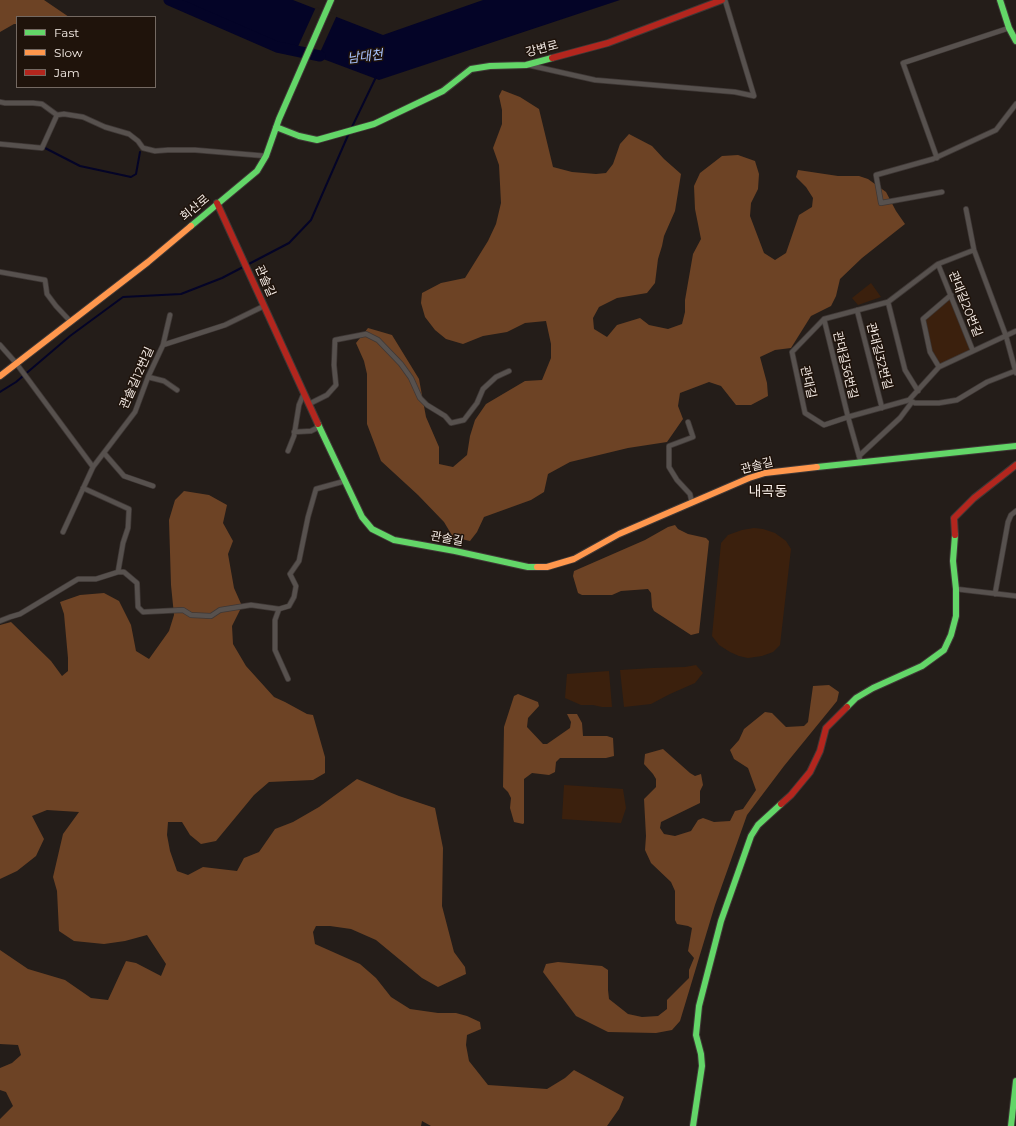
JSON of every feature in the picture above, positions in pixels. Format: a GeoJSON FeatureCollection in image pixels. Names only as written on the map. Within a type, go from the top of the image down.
{"type":"FeatureCollection","features":[{"type":"Feature","properties":{"kind":"street","name":"회산로"},"geometry":{"type":"LineString","coordinates":[[0,376],[148,262],[257,171],[266,156],[279,119],[331,0]]}},
{"type":"Feature","properties":{"kind":"street","name":"강변로"},"geometry":{"type":"LineString","coordinates":[[276,127],[299,136],[317,140],[374,124],[444,91],[471,69],[490,66],[526,64],[608,43],[723,0]]}},
{"type":"Feature","properties":{"kind":"street"},"geometry":{"type":"LineString","coordinates":[[526,64],[595,80],[735,92],[754,96],[723,0]]}},
{"type":"Feature","properties":{"kind":"street"},"geometry":{"type":"LineString","coordinates":[[1000,0],[1009,28],[1016,41]]}},
{"type":"Feature","properties":{"kind":"street"},"geometry":{"type":"LineString","coordinates":[[937,158],[902,63],[1009,28]]}},
{"type":"Feature","properties":{"kind":"street"},"geometry":{"type":"LineString","coordinates":[[0,102],[42,104],[57,115],[73,115],[83,117],[105,128],[129,134],[138,141],[143,148],[155,151],[195,150],[266,156]]}},
{"type":"Feature","properties":{"kind":"street"},"geometry":{"type":"LineString","coordinates":[[942,192],[881,203],[876,175],[937,158],[996,130],[1016,104]]}},
{"type":"Feature","properties":{"kind":"street"},"geometry":{"type":"LineString","coordinates":[[0,144],[42,148],[57,115]]}},
{"type":"Feature","properties":{"kind":"street","name":"관솔길"},"geometry":{"type":"LineString","coordinates":[[217,203],[319,427],[362,517],[372,529],[394,540],[528,567],[547,567],[560,564],[587,552],[619,534],[749,478],[765,473],[1016,446]]}},
{"type":"Feature","properties":{"kind":"street"},"geometry":{"type":"LineString","coordinates":[[859,456],[900,418],[911,401],[915,403],[939,403],[958,400],[987,382],[1016,372],[1006,336],[974,250],[966,209]]}},
{"type":"Feature","properties":{"kind":"street"},"geometry":{"type":"LineString","coordinates":[[824,319],[888,302],[938,264],[974,250]]}},
{"type":"Feature","properties":{"kind":"street","name":"관대길20번길"},"geometry":{"type":"LineString","coordinates":[[938,264],[973,351]]}},
{"type":"Feature","properties":{"kind":"street"},"geometry":{"type":"LineString","coordinates":[[0,272],[45,280],[48,294],[56,306],[71,322]]}},
{"type":"Feature","properties":{"kind":"street"},"geometry":{"type":"LineString","coordinates":[[939,367],[930,352],[923,319],[951,296]]}},
{"type":"Feature","properties":{"kind":"street"},"geometry":{"type":"LineString","coordinates":[[888,302],[905,370],[918,391]]}},
{"type":"Feature","properties":{"kind":"street","name":"관솔길12번길"},"geometry":{"type":"LineString","coordinates":[[63,532],[93,467],[135,412],[148,376],[163,345],[226,325],[264,306]]}},
{"type":"Feature","properties":{"kind":"street","name":"관대길32번길"},"geometry":{"type":"LineString","coordinates":[[857,310],[882,408]]}},
{"type":"Feature","properties":{"kind":"street"},"geometry":{"type":"LineString","coordinates":[[163,345],[170,315]]}},
{"type":"Feature","properties":{"kind":"street","name":"관대길"},"geometry":{"type":"LineString","coordinates":[[824,319],[792,352],[805,413],[824,426],[848,417],[911,401],[939,367],[1016,331]]}},
{"type":"Feature","properties":{"kind":"street","name":"관대길36번길"},"geometry":{"type":"LineString","coordinates":[[824,319],[848,417]]}},
{"type":"Feature","properties":{"kind":"street"},"geometry":{"type":"LineString","coordinates":[[309,404],[326,395],[336,385],[334,365],[335,340],[358,335],[366,334],[378,340],[401,364],[411,378],[420,398],[427,405],[445,416],[451,423],[464,420],[478,404],[483,389],[496,377],[509,371]]}},
{"type":"Feature","properties":{"kind":"street"},"geometry":{"type":"LineString","coordinates":[[0,345],[16,363],[93,467]]}},
{"type":"Feature","properties":{"kind":"street"},"geometry":{"type":"LineString","coordinates":[[148,376],[164,381],[177,390]]}},
{"type":"Feature","properties":{"kind":"street"},"geometry":{"type":"LineString","coordinates":[[288,451],[294,432],[299,405],[304,393]]}},
{"type":"Feature","properties":{"kind":"street"},"geometry":{"type":"LineString","coordinates":[[848,417],[861,463]]}},
{"type":"Feature","properties":{"kind":"street"},"geometry":{"type":"LineString","coordinates":[[688,422],[693,437],[669,446],[669,467],[677,480],[690,494],[692,503]]}},
{"type":"Feature","properties":{"kind":"street"},"geometry":{"type":"LineString","coordinates":[[294,432],[312,431],[319,427]]}},
{"type":"Feature","properties":{"kind":"street"},"geometry":{"type":"LineString","coordinates":[[104,453],[124,476],[153,486]]}},
{"type":"Feature","properties":{"kind":"street"},"geometry":{"type":"LineString","coordinates":[[693,1126],[702,1066],[701,1054],[696,1035],[699,1006],[721,921],[754,831],[758,825],[791,795],[810,772],[820,751],[826,728],[856,698],[873,688],[922,666],[944,650],[955,624],[956,616],[956,589],[953,561],[955,530],[954,518],[974,498],[1016,465]]}},
{"type":"Feature","properties":{"kind":"street"},"geometry":{"type":"LineString","coordinates":[[0,621],[20,614],[78,579],[96,579],[118,572],[124,572],[137,583],[138,607],[143,612],[183,610],[191,615],[211,616],[220,610],[251,605],[279,609],[289,606],[294,596],[296,586],[290,574],[299,562],[308,516],[316,488],[345,481]]}},
{"type":"Feature","properties":{"kind":"street"},"geometry":{"type":"LineString","coordinates":[[83,488],[129,509],[128,528],[123,543],[118,572]]}},
{"type":"Feature","properties":{"kind":"street"},"geometry":{"type":"LineString","coordinates":[[995,594],[1008,522],[1016,511]]}},
{"type":"Feature","properties":{"kind":"street"},"geometry":{"type":"LineString","coordinates":[[956,589],[1016,596]]}},
{"type":"Feature","properties":{"kind":"street"},"geometry":{"type":"LineString","coordinates":[[279,609],[275,620],[275,650],[288,679]]}},
{"type":"Feature","properties":{"kind":"street"},"geometry":{"type":"LineString","coordinates":[[1011,1126],[1016,1081]]}},
{"type":"Feature","properties":{"kind":"shaded area"},"geometry":{"type":"Polygon","coordinates":[[[0,0],[44,0],[68,16],[16,16],[16,24],[0,32],[0,0]]]}},
{"type":"Feature","properties":{"kind":"shaded area"},"geometry":{"type":"Polygon","coordinates":[[[502,90],[520,97],[539,109],[553,167],[572,172],[596,174],[606,173],[613,164],[620,144],[629,134],[652,146],[681,174],[675,211],[664,236],[658,259],[655,283],[647,293],[617,298],[599,307],[593,318],[594,329],[607,337],[617,325],[640,318],[649,325],[668,329],[682,324],[693,254],[701,239],[695,209],[694,186],[700,173],[722,156],[738,155],[755,161],[759,174],[758,189],[751,203],[750,216],[764,253],[775,260],[786,253],[799,215],[812,207],[813,198],[806,187],[796,177],[798,170],[838,176],[859,176],[868,179],[886,192],[905,224],[862,258],[840,279],[836,296],[831,306],[811,316],[791,348],[775,350],[760,357],[767,383],[768,396],[751,405],[736,405],[721,386],[709,382],[680,393],[678,406],[683,419],[667,442],[628,448],[570,462],[548,474],[544,492],[531,500],[484,517],[477,532],[470,541],[453,537],[444,522],[418,495],[381,461],[367,424],[367,374],[364,361],[356,343],[368,328],[392,335],[419,379],[426,417],[439,447],[439,464],[453,467],[467,455],[470,436],[475,420],[486,404],[525,381],[542,380],[551,358],[551,344],[546,321],[525,323],[507,332],[483,336],[463,344],[446,339],[435,330],[425,317],[421,303],[422,293],[441,283],[465,278],[488,241],[496,224],[501,203],[499,165],[493,148],[502,124],[502,110],[499,96],[502,90]]]}},
{"type":"Feature","properties":{"kind":"shaded area"},"geometry":{"type":"Polygon","coordinates":[[[871,283],[881,297],[858,305],[852,298],[871,283]]]}},
{"type":"Feature","properties":{"kind":"shaded area"},"geometry":{"type":"Polygon","coordinates":[[[951,295],[973,351],[939,367],[930,352],[923,319],[951,295]]]}},
{"type":"Feature","properties":{"kind":"shaded area"},"geometry":{"type":"Polygon","coordinates":[[[184,491],[209,495],[227,505],[223,523],[233,541],[228,554],[234,588],[242,606],[232,626],[233,644],[246,666],[274,697],[307,714],[313,715],[325,757],[325,773],[313,780],[269,782],[254,795],[216,841],[201,844],[190,835],[182,822],[168,822],[167,835],[170,851],[177,871],[188,875],[203,867],[237,871],[244,858],[259,852],[275,829],[293,822],[319,807],[357,779],[399,796],[435,808],[443,848],[442,906],[454,952],[465,967],[466,974],[438,987],[422,978],[376,940],[351,929],[316,926],[313,932],[315,944],[360,964],[376,978],[391,997],[410,1009],[438,1013],[456,1013],[480,1022],[481,1029],[467,1035],[466,1045],[469,1061],[488,1085],[547,1089],[565,1078],[574,1070],[624,1097],[619,1109],[607,1126],[431,1126],[422,1121],[421,1126],[0,1126],[0,1119],[13,1106],[6,1092],[0,1090],[0,1068],[12,1063],[21,1055],[18,1045],[0,1044],[0,950],[28,969],[65,980],[91,998],[108,1000],[126,961],[136,963],[161,976],[166,964],[147,935],[125,941],[104,944],[74,941],[59,931],[57,891],[53,877],[63,834],[79,812],[47,810],[32,816],[44,839],[36,856],[17,871],[0,879],[0,625],[11,622],[51,661],[62,676],[68,671],[68,658],[64,614],[60,602],[80,595],[104,593],[119,601],[131,625],[136,651],[149,659],[169,631],[174,615],[171,585],[169,520],[175,500],[184,491]]]}},
{"type":"Feature","properties":{"kind":"shaded area"},"geometry":{"type":"Polygon","coordinates":[[[675,525],[678,529],[688,534],[706,538],[709,541],[699,633],[691,635],[654,611],[652,607],[651,593],[648,589],[621,591],[612,595],[582,595],[578,593],[573,576],[574,571],[645,540],[668,527],[675,525]]]}},
{"type":"Feature","properties":{"kind":"shaded area"},"geometry":{"type":"Polygon","coordinates":[[[754,528],[775,533],[786,541],[791,549],[780,645],[773,652],[762,656],[748,658],[730,652],[719,645],[712,636],[721,543],[728,535],[754,528]]]}},
{"type":"Feature","properties":{"kind":"shaded area"},"geometry":{"type":"Polygon","coordinates":[[[696,665],[703,673],[695,683],[651,704],[624,707],[620,670],[685,667],[696,665]]]}},
{"type":"Feature","properties":{"kind":"shaded area"},"geometry":{"type":"Polygon","coordinates":[[[609,671],[612,707],[581,705],[565,698],[567,674],[609,671]]]}},
{"type":"Feature","properties":{"kind":"shaded area"},"geometry":{"type":"Polygon","coordinates":[[[829,685],[839,692],[837,701],[784,766],[747,815],[715,905],[680,1021],[672,1030],[656,1033],[608,1032],[576,1016],[543,972],[546,964],[558,962],[602,966],[608,970],[609,999],[628,1014],[642,1017],[658,1016],[667,1009],[667,1000],[689,978],[689,970],[694,958],[688,951],[692,928],[677,924],[675,920],[675,891],[671,882],[651,863],[645,850],[646,836],[644,799],[656,787],[656,779],[644,764],[645,754],[663,749],[690,773],[695,776],[701,774],[703,785],[700,791],[700,803],[661,822],[660,828],[664,834],[675,836],[691,831],[698,820],[703,818],[714,822],[730,821],[735,811],[743,809],[756,790],[748,768],[734,759],[730,750],[739,740],[744,729],[765,712],[772,713],[786,727],[804,726],[808,722],[813,686],[829,685]]]}},
{"type":"Feature","properties":{"kind":"shaded area"},"geometry":{"type":"Polygon","coordinates":[[[518,694],[538,702],[539,706],[528,718],[527,727],[543,744],[547,744],[570,728],[571,722],[567,714],[577,714],[582,723],[583,736],[607,736],[613,738],[614,756],[606,758],[560,758],[556,762],[555,772],[549,775],[532,773],[524,779],[523,824],[514,822],[510,808],[511,798],[503,787],[504,727],[514,696],[518,694]]]}},
{"type":"Feature","properties":{"kind":"shaded area"},"geometry":{"type":"Polygon","coordinates":[[[564,785],[623,789],[626,808],[621,823],[562,819],[564,785]]]}},
{"type":"Feature","properties":{"kind":"water"},"geometry":{"type":"Polygon","coordinates":[[[166,0],[293,0],[383,35],[483,0],[620,0],[379,80],[166,0]]]}},
{"type":"Feature","properties":{"kind":"pier"},"geometry":{"type":"Polygon","coordinates":[[[316,7],[337,15],[317,59],[296,51],[316,7]]]}},
{"type":"Feature","properties":{"kind":"waterway","name":"남대천"},"geometry":{"type":"LineString","coordinates":[[169,0],[277,47],[320,56]]}},
{"type":"Feature","properties":{"kind":"waterway"},"geometry":{"type":"LineString","coordinates":[[351,129],[376,77]]}},
{"type":"Feature","properties":{"kind":"waterway"},"geometry":{"type":"LineString","coordinates":[[0,392],[16,382],[70,336],[123,297],[181,294],[222,278],[289,243],[311,220],[349,133]]}},
{"type":"Feature","properties":{"kind":"waterway"},"geometry":{"type":"LineString","coordinates":[[45,148],[80,166],[131,177],[136,174],[140,152]]}},
{"type":"Feature","properties":{"kind":"traffic: fast"},"geometry":{"type":"LineString","coordinates":[[191,226],[257,171],[266,156],[279,119],[331,0]]}},
{"type":"Feature","properties":{"kind":"traffic: fast"},"geometry":{"type":"LineString","coordinates":[[1000,0],[1009,28],[1016,41]]}},
{"type":"Feature","properties":{"kind":"traffic: fast"},"geometry":{"type":"LineString","coordinates":[[276,127],[299,136],[317,140],[374,124],[443,91],[471,69],[490,66],[526,65],[552,58]]}},
{"type":"Feature","properties":{"kind":"traffic: fast"},"geometry":{"type":"LineString","coordinates":[[318,424],[362,517],[372,529],[394,540],[455,551],[528,567],[537,567]]}},
{"type":"Feature","properties":{"kind":"traffic: fast"},"geometry":{"type":"LineString","coordinates":[[817,467],[1016,446]]}},
{"type":"Feature","properties":{"kind":"traffic: fast"},"geometry":{"type":"LineString","coordinates":[[847,707],[856,698],[873,688],[922,666],[944,650],[951,635],[956,616],[956,589],[953,561],[955,535]]}},
{"type":"Feature","properties":{"kind":"traffic: fast"},"geometry":{"type":"LineString","coordinates":[[693,1126],[702,1066],[701,1054],[696,1035],[699,1006],[721,921],[751,836],[758,825],[781,804]]}},
{"type":"Feature","properties":{"kind":"traffic: fast"},"geometry":{"type":"LineString","coordinates":[[1011,1126],[1016,1081]]}},
{"type":"Feature","properties":{"kind":"traffic: slow"},"geometry":{"type":"LineString","coordinates":[[0,376],[148,262],[191,226]]}},
{"type":"Feature","properties":{"kind":"traffic: slow"},"geometry":{"type":"LineString","coordinates":[[537,567],[547,567],[574,559],[619,534],[749,478],[765,473],[817,467]]}},
{"type":"Feature","properties":{"kind":"traffic: jam"},"geometry":{"type":"LineString","coordinates":[[552,58],[608,43],[722,0]]}},
{"type":"Feature","properties":{"kind":"traffic: jam"},"geometry":{"type":"LineString","coordinates":[[217,203],[318,424]]}},
{"type":"Feature","properties":{"kind":"traffic: jam"},"geometry":{"type":"LineString","coordinates":[[955,535],[954,518],[974,498],[1016,465]]}},
{"type":"Feature","properties":{"kind":"traffic: jam"},"geometry":{"type":"LineString","coordinates":[[781,804],[791,795],[810,772],[820,751],[826,728],[847,707]]}},
{"type":"Feature","properties":{"kind":"district","name":"내곡동"},"geometry":{"type":"Point","coordinates":[768,492]}}]}
